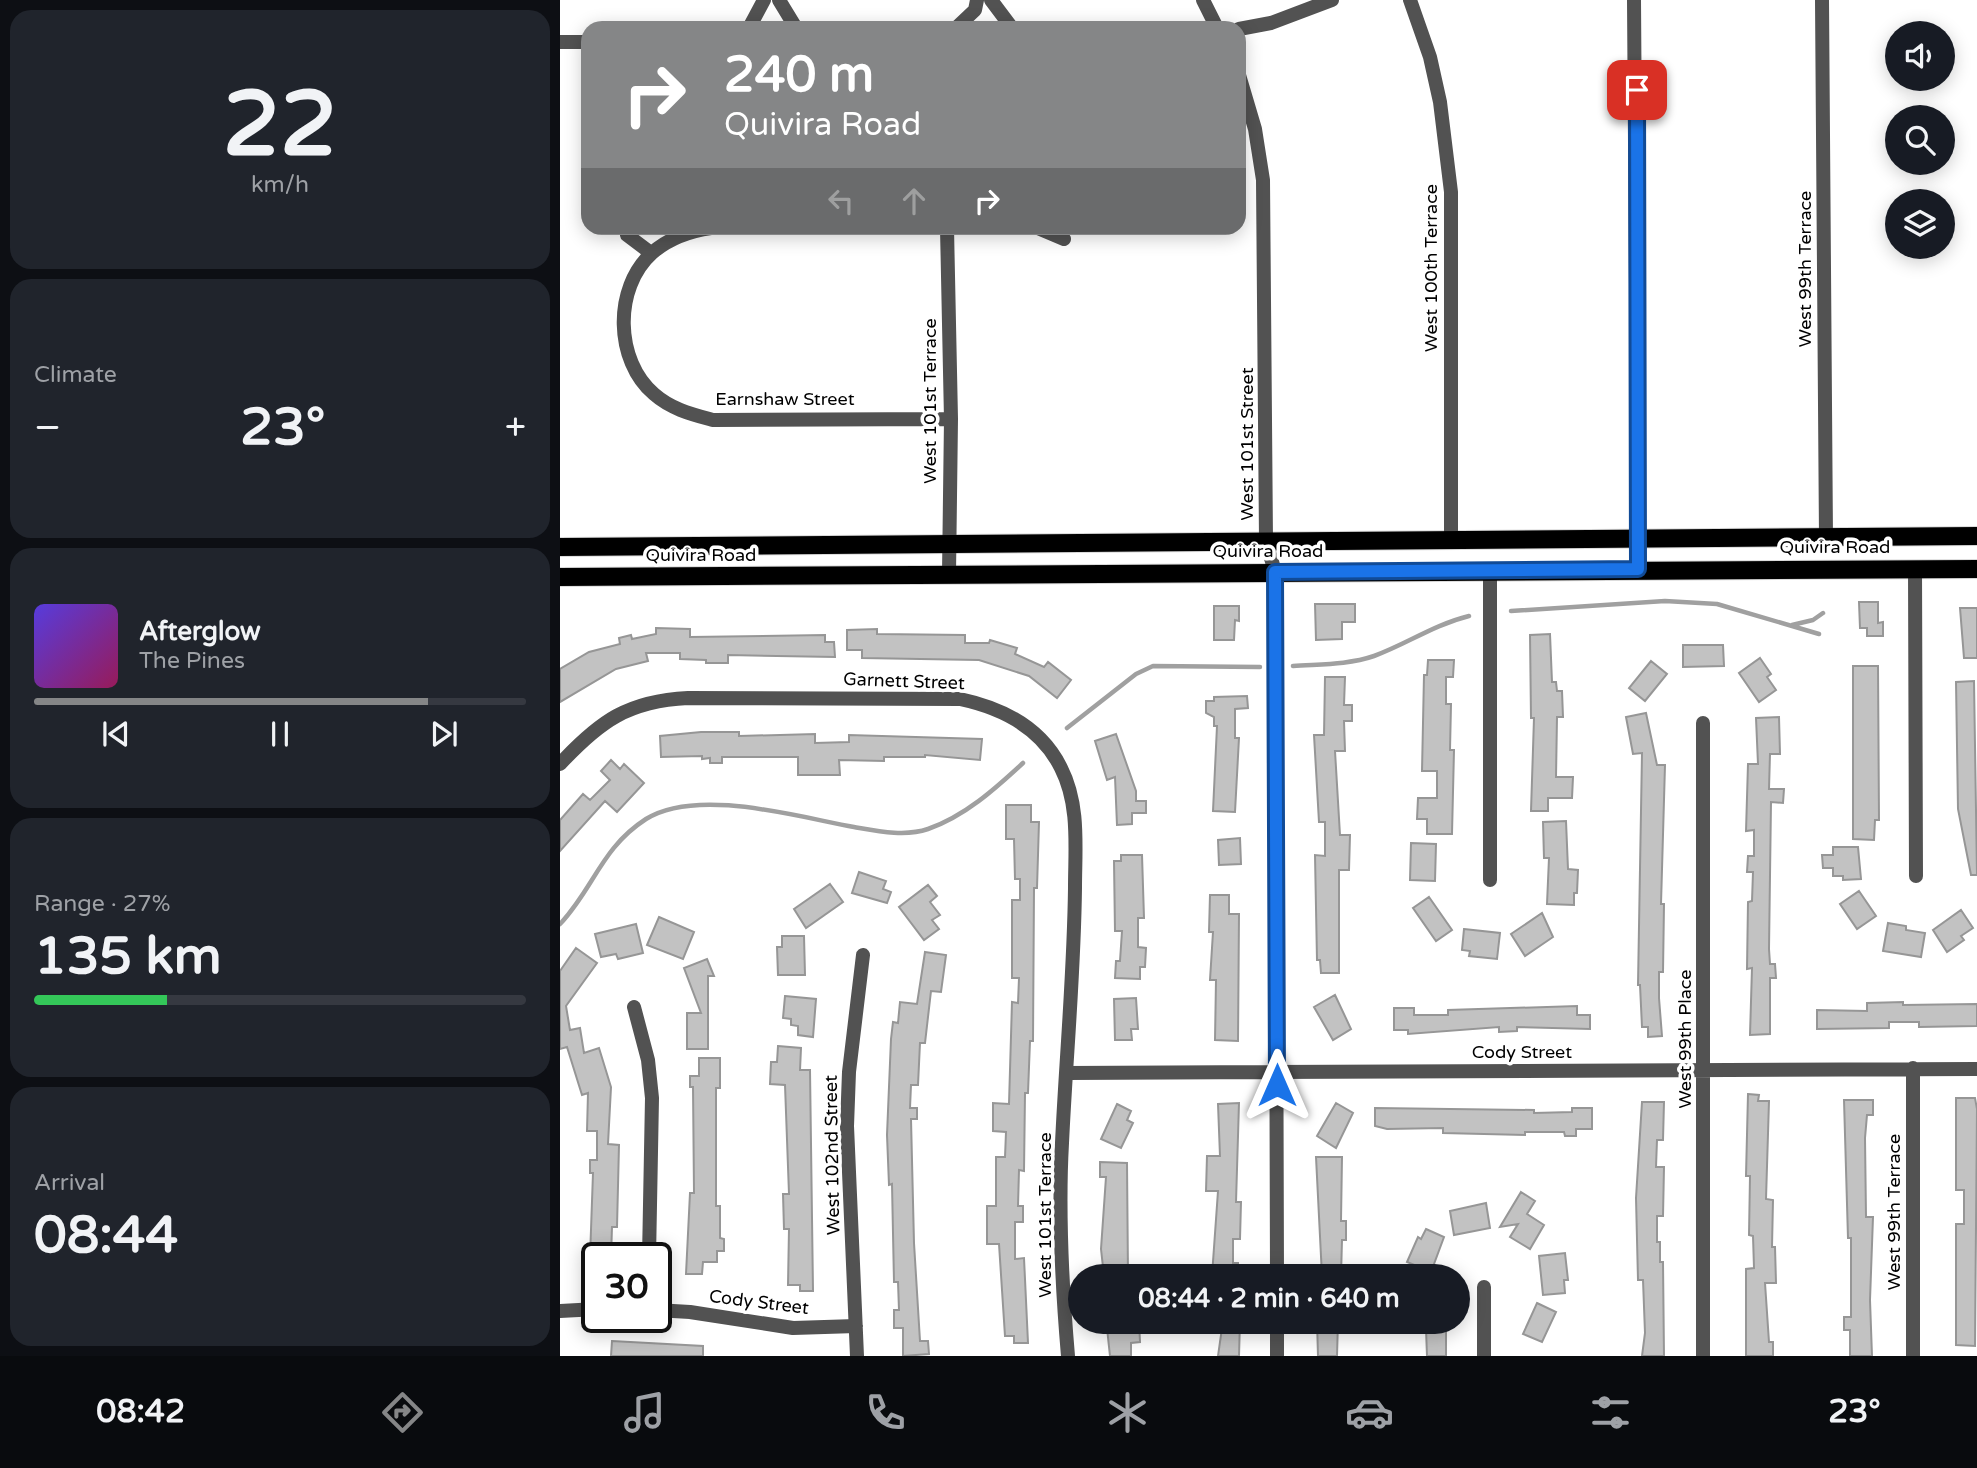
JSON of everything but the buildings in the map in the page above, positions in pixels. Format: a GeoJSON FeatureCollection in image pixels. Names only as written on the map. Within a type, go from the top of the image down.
{"type":"FeatureCollection","features":[{"type":"Feature","properties":{"kind":"main road","name":"Quivira Road"},"geometry":{"type":"LineString","coordinates":[[560,547],[1977,536]]}},
{"type":"Feature","properties":{"kind":"main road","name":"Quivira Road"},"geometry":{"type":"LineString","coordinates":[[560,577],[1977,569]]}},
{"type":"Feature","properties":{"kind":"street"},"geometry":{"type":"LineString","coordinates":[[753,21],[764,0]]}},
{"type":"Feature","properties":{"kind":"street"},"geometry":{"type":"LineString","coordinates":[[779,0],[792,21]]}},
{"type":"Feature","properties":{"kind":"street"},"geometry":{"type":"LineString","coordinates":[[963,21],[975,9],[977,0]]}},
{"type":"Feature","properties":{"kind":"street"},"geometry":{"type":"LineString","coordinates":[[992,0],[1007,21]]}},
{"type":"Feature","properties":{"kind":"street"},"geometry":{"type":"LineString","coordinates":[[1203,0],[1214,21]]}},
{"type":"Feature","properties":{"kind":"street"},"geometry":{"type":"LineString","coordinates":[[1246,28],[1271,23],[1332,0]]}},
{"type":"Feature","properties":{"kind":"street","name":"West 100th Terrace"},"geometry":{"type":"LineString","coordinates":[[1410,0],[1430,57],[1440,102],[1451,192],[1451,540]]}},
{"type":"Feature","properties":{"kind":"street"},"geometry":{"type":"LineString","coordinates":[[1634,0],[1638,569]]}},
{"type":"Feature","properties":{"kind":"street","name":"West 99th Terrace"},"geometry":{"type":"LineString","coordinates":[[1822,0],[1826,538]]}},
{"type":"Feature","properties":{"kind":"street"},"geometry":{"type":"LineString","coordinates":[[560,42],[581,42]]}},
{"type":"Feature","properties":{"kind":"street","name":"West 101st Street"},"geometry":{"type":"LineString","coordinates":[[1246,99],[1255,129],[1263,180],[1266,541],[1275,572],[1277,1264]]}},
{"type":"Feature","properties":{"kind":"street"},"geometry":{"type":"LineString","coordinates":[[627,235],[651,253],[682,235]]}},
{"type":"Feature","properties":{"kind":"street","name":"West 101st Terrace"},"geometry":{"type":"LineString","coordinates":[[947,235],[951,419],[949,574]]}},
{"type":"Feature","properties":{"kind":"street"},"geometry":{"type":"LineString","coordinates":[[1055,235],[1064,239]]}},
{"type":"Feature","properties":{"kind":"street","name":"Earnshaw Street"},"geometry":{"type":"LineString","coordinates":[[651,253],[639,269],[626,299],[624,333],[631,363],[654,395],[678,411],[713,420],[951,419]]}},
{"type":"Feature","properties":{"kind":"street"},"geometry":{"type":"LineString","coordinates":[[1915,568],[1916,876]]}},
{"type":"Feature","properties":{"kind":"street"},"geometry":{"type":"LineString","coordinates":[[1490,571],[1490,880]]}},
{"type":"Feature","properties":{"kind":"street","name":"Garnett Street"},"geometry":{"type":"LineString","coordinates":[[560,764],[604,722],[634,707],[662,699],[960,699],[997,709],[1020,721],[1055,757],[1067,781],[1073,807],[1074,962],[1067,1073]]}},
{"type":"Feature","properties":{"kind":"street","name":"West 99th Place"},"geometry":{"type":"LineString","coordinates":[[1703,723],[1703,1356]]}},
{"type":"Feature","properties":{"kind":"street","name":"West 102nd Street"},"geometry":{"type":"LineString","coordinates":[[857,1356],[847,1126],[849,1072],[863,955]]}},
{"type":"Feature","properties":{"kind":"street"},"geometry":{"type":"LineString","coordinates":[[634,1007],[648,1060],[652,1098],[649,1242]]}},
{"type":"Feature","properties":{"kind":"street","name":"West 99th Terrace"},"geometry":{"type":"LineString","coordinates":[[1913,1069],[1913,1356]]}},
{"type":"Feature","properties":{"kind":"street","name":"Cody Street"},"geometry":{"type":"LineString","coordinates":[[1067,1073],[1977,1069]]}},
{"type":"Feature","properties":{"kind":"street","name":"West 101st Terrace"},"geometry":{"type":"LineString","coordinates":[[1067,1073],[1061,1211],[1068,1356]]}},
{"type":"Feature","properties":{"kind":"street"},"geometry":{"type":"LineString","coordinates":[[1484,1287],[1484,1356]]}},
{"type":"Feature","properties":{"kind":"street"},"geometry":{"type":"LineString","coordinates":[[560,1311],[581,1310]]}},
{"type":"Feature","properties":{"kind":"street","name":"Cody Street"},"geometry":{"type":"LineString","coordinates":[[672,1311],[793,1328],[856,1326]]}},
{"type":"Feature","properties":{"kind":"street"},"geometry":{"type":"LineString","coordinates":[[1277,1334],[1277,1356]]}},
{"type":"Feature","properties":{"kind":"waterway"},"geometry":{"type":"LineString","coordinates":[[1511,611],[1665,601],[1717,604],[1819,634]]}},
{"type":"Feature","properties":{"kind":"waterway"},"geometry":{"type":"LineString","coordinates":[[1792,625],[1813,620],[1823,613]]}},
{"type":"Feature","properties":{"kind":"waterway"},"geometry":{"type":"LineString","coordinates":[[1293,666],[1364,659],[1469,616]]}},
{"type":"Feature","properties":{"kind":"waterway"},"geometry":{"type":"LineString","coordinates":[[1067,728],[1136,674],[1153,666],[1260,667]]}},
{"type":"Feature","properties":{"kind":"waterway"},"geometry":{"type":"LineString","coordinates":[[560,924],[618,843],[646,819],[667,810],[692,805],[748,807],[872,830],[910,833],[928,829],[955,817],[990,792],[1023,763]]}},
{"type":"Feature","properties":{"kind":"route"},"geometry":{"type":"LineString","coordinates":[[1277,1085],[1275,572],[1638,569],[1637,90]]}}]}
